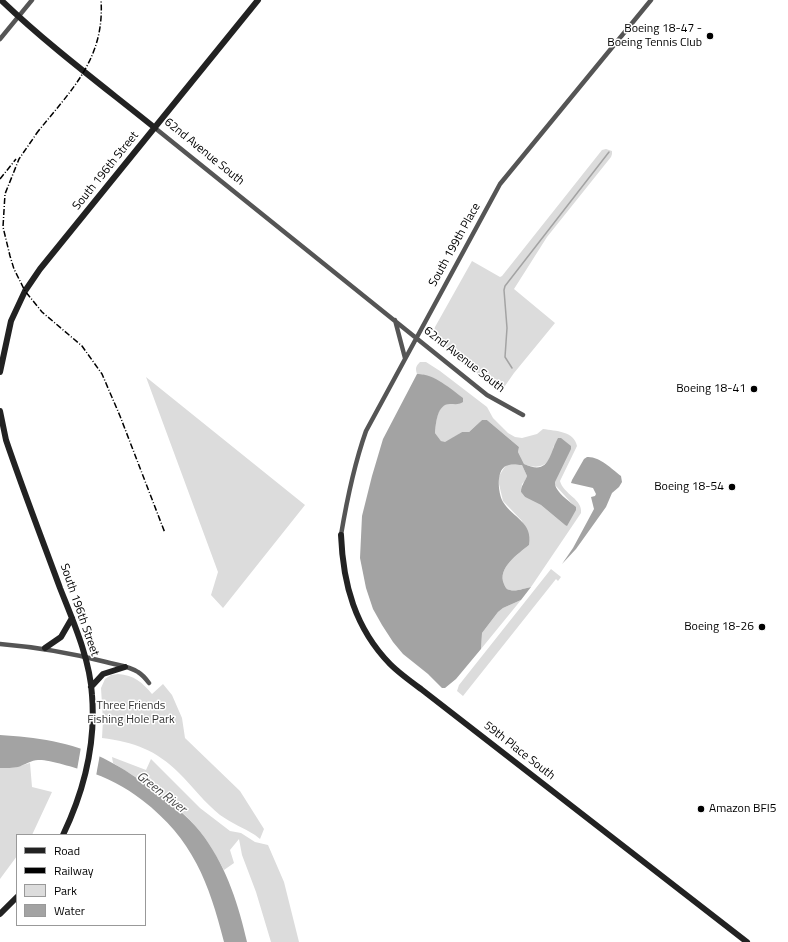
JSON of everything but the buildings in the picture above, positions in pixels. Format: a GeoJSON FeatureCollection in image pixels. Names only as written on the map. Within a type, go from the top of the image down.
{"type":"FeatureCollection","features":[{"type":"Feature","properties":{"kind":"main road","name":"62nd Avenue South"},"geometry":{"type":"LineString","coordinates":[[1,0],[18,16],[155,128]]}},
{"type":"Feature","properties":{"kind":"main road","name":"South 196th Street"},"geometry":{"type":"LineString","coordinates":[[0,372],[11,321],[25,291],[40,269],[258,0]]}},
{"type":"Feature","properties":{"kind":"main road","name":"South 196th Street"},"geometry":{"type":"LineString","coordinates":[[0,411],[6,440],[72,618],[84,656],[91,688],[92,731],[87,767],[83,786],[64,834]]}},
{"type":"Feature","properties":{"kind":"main road","name":"59th Place South"},"geometry":{"type":"LineString","coordinates":[[341,535],[342,554],[347,585],[353,604],[362,625],[390,664],[747,942]]}},
{"type":"Feature","properties":{"kind":"main road"},"geometry":{"type":"LineString","coordinates":[[45,648],[56,642],[72,618]]}},
{"type":"Feature","properties":{"kind":"main road"},"geometry":{"type":"LineString","coordinates":[[91,688],[103,674],[125,667]]}},
{"type":"Feature","properties":{"kind":"main road"},"geometry":{"type":"LineString","coordinates":[[0,914],[16,898]]}},
{"type":"Feature","properties":{"kind":"street"},"geometry":{"type":"LineString","coordinates":[[0,39],[32,0]]}},
{"type":"Feature","properties":{"kind":"street","name":"South 199th Place"},"geometry":{"type":"LineString","coordinates":[[341,535],[348,496],[366,430],[500,184],[514,165],[651,0]]}},
{"type":"Feature","properties":{"kind":"street","name":"62nd Avenue South"},"geometry":{"type":"LineString","coordinates":[[155,128],[487,395],[523,415]]}},
{"type":"Feature","properties":{"kind":"street"},"geometry":{"type":"LineString","coordinates":[[394,320],[405,358]]}},
{"type":"Feature","properties":{"kind":"street"},"geometry":{"type":"LineString","coordinates":[[0,644],[45,648],[84,656],[138,672],[144,676],[149,683]]}},
{"type":"Feature","properties":{"kind":"green space"},"geometry":{"type":"Polygon","coordinates":[[[606,149],[612,151],[611,157],[547,237],[514,289],[555,323],[514,373],[500,393],[438,340],[434,331],[435,327],[472,261],[500,277],[502,276],[602,150],[606,149]]]}},
{"type":"Feature","properties":{"kind":"green space"},"geometry":{"type":"Polygon","coordinates":[[[420,362],[426,362],[440,371],[487,407],[493,418],[508,433],[515,437],[522,438],[537,434],[543,429],[559,431],[572,437],[575,441],[577,446],[560,481],[565,490],[579,504],[581,513],[531,587],[518,590],[509,590],[504,584],[503,572],[506,567],[514,557],[529,545],[522,521],[503,501],[499,484],[499,476],[508,464],[522,465],[527,476],[522,484],[521,492],[525,497],[541,505],[565,525],[576,508],[555,485],[554,445],[553,452],[548,461],[545,464],[536,467],[524,464],[518,452],[519,447],[487,420],[482,420],[469,432],[462,432],[445,443],[441,441],[435,433],[436,421],[439,412],[443,406],[447,404],[460,404],[422,374],[417,374],[416,367],[420,362]]]}},
{"type":"Feature","properties":{"kind":"green space"},"geometry":{"type":"Polygon","coordinates":[[[146,377],[305,505],[223,608],[211,595],[218,572],[146,377]]]}},
{"type":"Feature","properties":{"kind":"green space"},"geometry":{"type":"Polygon","coordinates":[[[551,569],[561,577],[558,581],[556,579],[463,696],[457,691],[459,685],[551,569]]]}},
{"type":"Feature","properties":{"kind":"green space"},"geometry":{"type":"Polygon","coordinates":[[[521,600],[481,649],[482,633],[498,612],[503,608],[521,600]]]}},
{"type":"Feature","properties":{"kind":"green space","name":"Three Friends Fishing Hole Park"},"geometry":{"type":"Polygon","coordinates":[[[118,674],[129,676],[138,680],[152,694],[163,684],[172,695],[182,718],[185,738],[240,791],[264,829],[260,839],[251,832],[220,815],[179,773],[162,758],[144,748],[124,742],[102,738],[103,720],[101,688],[105,679],[111,675],[118,674]]]}},
{"type":"Feature","properties":{"kind":"green space"},"geometry":{"type":"Polygon","coordinates":[[[112,757],[146,770],[151,759],[200,808],[230,831],[241,833],[255,842],[268,845],[284,882],[299,942],[271,942],[256,892],[242,855],[239,839],[230,850],[234,863],[224,870],[205,838],[186,816],[151,787],[113,763],[112,757]]]}},
{"type":"Feature","properties":{"kind":"green space"},"geometry":{"type":"Polygon","coordinates":[[[30,763],[32,787],[52,792],[32,834],[16,834],[16,857],[0,879],[0,768],[16,767],[30,763]]]}},
{"type":"Feature","properties":{"kind":"water"},"geometry":{"type":"Polygon","coordinates":[[[417,374],[423,374],[435,379],[463,398],[463,402],[461,403],[450,404],[442,407],[438,415],[435,433],[441,441],[445,442],[462,432],[469,432],[482,420],[487,420],[519,447],[518,452],[524,464],[533,467],[539,467],[547,462],[558,438],[561,438],[571,446],[571,449],[555,482],[559,492],[576,507],[576,510],[567,526],[541,505],[525,497],[521,492],[522,485],[527,476],[522,465],[509,465],[501,470],[499,487],[501,498],[507,507],[525,526],[529,537],[529,545],[514,557],[503,572],[504,584],[509,590],[518,590],[531,587],[521,600],[503,608],[498,612],[482,633],[481,649],[456,679],[445,688],[442,688],[428,674],[403,654],[393,642],[373,609],[366,588],[360,558],[362,516],[383,439],[417,374]]]}},
{"type":"Feature","properties":{"kind":"water"},"geometry":{"type":"Polygon","coordinates":[[[587,457],[592,457],[605,464],[621,476],[622,482],[612,493],[606,507],[576,549],[562,564],[573,548],[594,509],[591,497],[595,496],[596,494],[593,488],[571,483],[584,459],[587,457]]]}},
{"type":"Feature","properties":{"kind":"water"},"geometry":{"type":"Polygon","coordinates":[[[0,735],[53,741],[91,752],[132,775],[153,789],[178,809],[190,820],[205,838],[220,862],[236,901],[247,942],[224,942],[205,881],[186,847],[174,830],[160,815],[129,791],[108,779],[55,762],[36,760],[18,767],[0,768],[0,735]]]}},
{"type":"Feature","properties":{"kind":"pier"},"geometry":{"type":"Polygon","coordinates":[[[81,747],[100,754],[96,776],[77,770],[81,747]]]}},
{"type":"Feature","properties":{"kind":"waterway"},"geometry":{"type":"LineString","coordinates":[[512,368],[505,357],[507,328],[505,286],[609,152]]}},
{"type":"Feature","properties":{"kind":"railway"},"geometry":{"type":"LineString","coordinates":[[36,134],[73,89],[91,57],[97,40],[101,21],[101,0]]}},
{"type":"Feature","properties":{"kind":"railway"},"geometry":{"type":"LineString","coordinates":[[39,130],[19,159],[5,194],[3,227],[14,269],[25,291],[42,312],[82,346],[102,374],[120,416],[165,533]]}},
{"type":"Feature","properties":{"kind":"railway"},"geometry":{"type":"LineString","coordinates":[[0,179],[16,159]]}},
{"type":"Feature","properties":{"kind":"place","name":"Boeing 18-47 - Boeing Tennis Club"},"geometry":{"type":"Point","coordinates":[710,36]}},
{"type":"Feature","properties":{"kind":"place","name":"Boeing 18-41"},"geometry":{"type":"Point","coordinates":[754,389]}},
{"type":"Feature","properties":{"kind":"place","name":"Boeing 18-54"},"geometry":{"type":"Point","coordinates":[732,487]}},
{"type":"Feature","properties":{"kind":"place","name":"Boeing 18-26"},"geometry":{"type":"Point","coordinates":[762,627]}},
{"type":"Feature","properties":{"kind":"place","name":"Amazon BFI5"},"geometry":{"type":"Point","coordinates":[701,809]}},
{"type":"Feature","properties":{"kind":"water label","name":"Green River"},"geometry":{"type":"Point","coordinates":[161,793]}}]}
